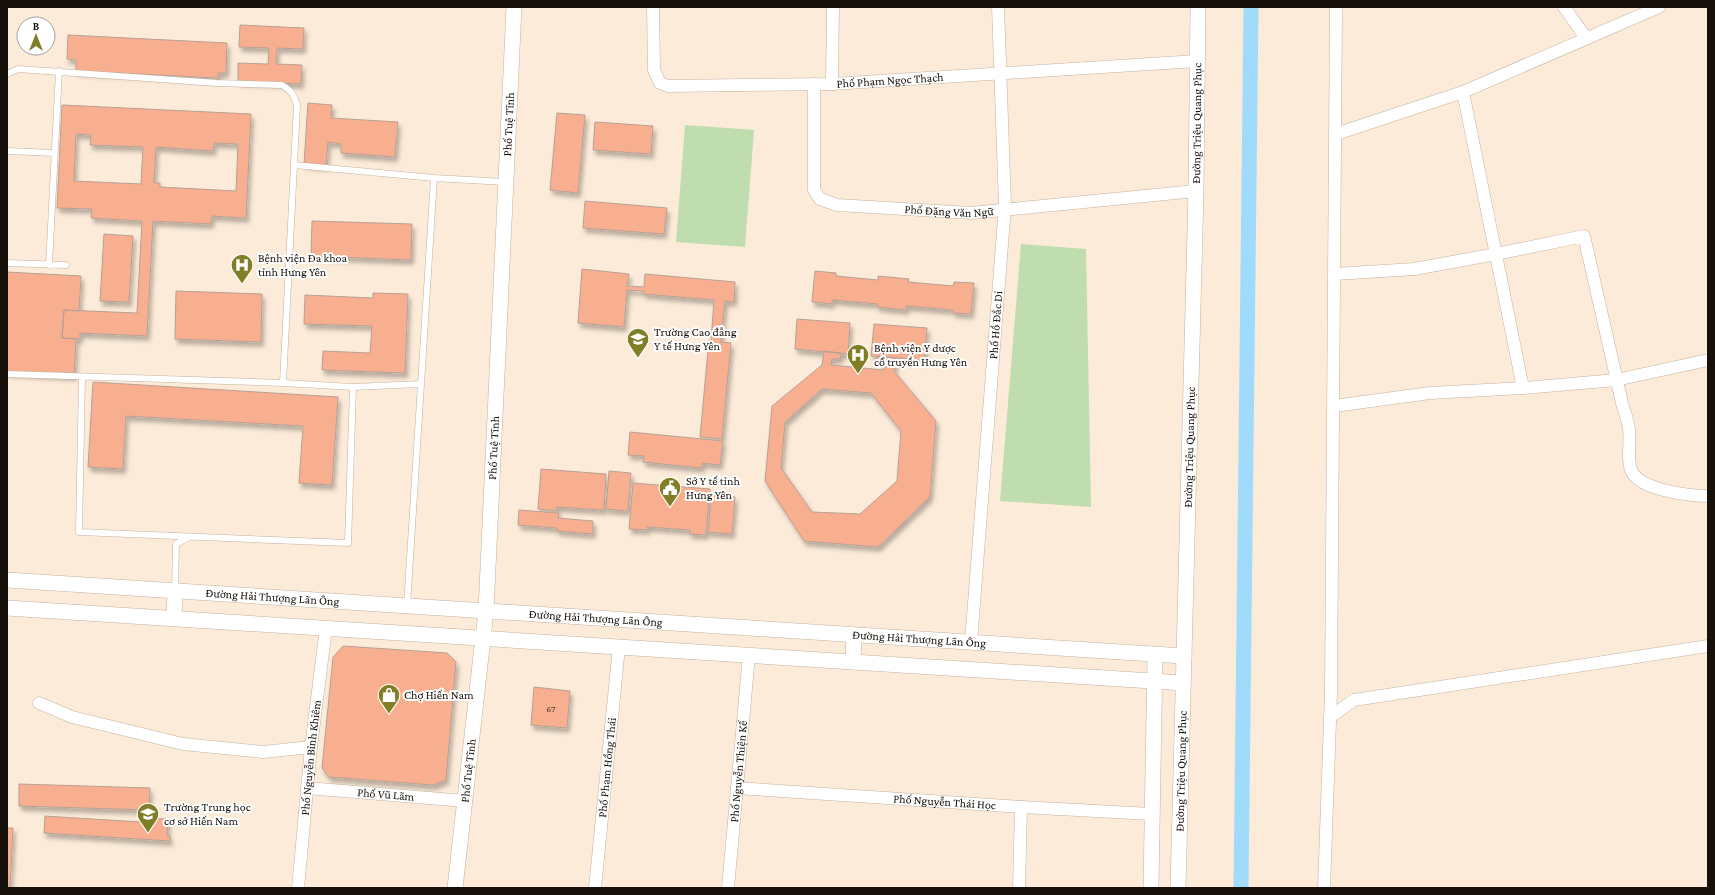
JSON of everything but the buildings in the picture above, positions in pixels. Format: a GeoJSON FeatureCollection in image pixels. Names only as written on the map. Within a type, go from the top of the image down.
{"type":"FeatureCollection","features":[{"type":"Feature","properties":{"kind":"street","name":"Phố Tuệ Tĩnh"},"geometry":{"type":"LineString","coordinates":[[455,888],[486,611],[514,7]]}},
{"type":"Feature","properties":{"kind":"street","name":"Phố Phạm Ngọc Thạch"},"geometry":{"type":"LineString","coordinates":[[653,7],[654,70],[656,78],[660,83],[668,86],[832,84],[1197,61]]}},
{"type":"Feature","properties":{"kind":"street"},"geometry":{"type":"LineString","coordinates":[[832,84],[833,7]]}},
{"type":"Feature","properties":{"kind":"street","name":"Phố Hồ Đắc Di"},"geometry":{"type":"LineString","coordinates":[[970,642],[1005,209],[998,7]]}},
{"type":"Feature","properties":{"kind":"street","name":"Đường Triệu Quang Phục"},"geometry":{"type":"LineString","coordinates":[[1178,888],[1196,191],[1198,7]]}},
{"type":"Feature","properties":{"kind":"street"},"geometry":{"type":"LineString","coordinates":[[1324,888],[1330,717],[1334,406],[1336,7]]}},
{"type":"Feature","properties":{"kind":"street"},"geometry":{"type":"LineString","coordinates":[[1564,7],[1586,38]]}},
{"type":"Feature","properties":{"kind":"street"},"geometry":{"type":"LineString","coordinates":[[1336,134],[1463,92],[1659,7]]}},
{"type":"Feature","properties":{"kind":"street","name":"Phố Đặng Văn Ngữ"},"geometry":{"type":"LineString","coordinates":[[814,84],[814,190],[820,199],[837,205],[971,212],[1196,191]]}},
{"type":"Feature","properties":{"kind":"street"},"geometry":{"type":"LineString","coordinates":[[1463,92],[1523,388]]}},
{"type":"Feature","properties":{"kind":"street"},"geometry":{"type":"LineString","coordinates":[[1335,274],[1414,269],[1584,236],[1616,380],[1629,427],[1630,445],[1628,458],[1632,473],[1644,482],[1664,491],[1692,496],[1708,496]]}},
{"type":"Feature","properties":{"kind":"street"},"geometry":{"type":"LineString","coordinates":[[1334,406],[1430,393],[1523,388],[1616,380],[1708,360]]}},
{"type":"Feature","properties":{"kind":"street","name":"Đường Hải Thượng Lãn Ông"},"geometry":{"type":"LineString","coordinates":[[7,580],[1184,656]]}},
{"type":"Feature","properties":{"kind":"street"},"geometry":{"type":"LineString","coordinates":[[174,618],[175,591]]}},
{"type":"Feature","properties":{"kind":"street"},"geometry":{"type":"LineString","coordinates":[[7,608],[483,637],[1183,683]]}},
{"type":"Feature","properties":{"kind":"street","name":"Phố Nguyễn Bỉnh Khiêm"},"geometry":{"type":"LineString","coordinates":[[298,888],[311,747],[326,628]]}},
{"type":"Feature","properties":{"kind":"street"},"geometry":{"type":"LineString","coordinates":[[852,662],[854,635]]}},
{"type":"Feature","properties":{"kind":"street"},"geometry":{"type":"LineString","coordinates":[[1330,717],[1354,700],[1708,646]]}},
{"type":"Feature","properties":{"kind":"street","name":"Phố Phạm Hồng Thái"},"geometry":{"type":"LineString","coordinates":[[595,888],[619,647]]}},
{"type":"Feature","properties":{"kind":"street"},"geometry":{"type":"LineString","coordinates":[[1150,888],[1156,654]]}},
{"type":"Feature","properties":{"kind":"street","name":"Phố Nguyễn Thiện Kế"},"geometry":{"type":"LineString","coordinates":[[728,888],[749,655]]}},
{"type":"Feature","properties":{"kind":"street"},"geometry":{"type":"LineString","coordinates":[[39,703],[72,718],[183,744],[263,752],[311,747]]}},
{"type":"Feature","properties":{"kind":"street","name":"Phố Vũ Lãm"},"geometry":{"type":"LineString","coordinates":[[307,788],[464,801]]}},
{"type":"Feature","properties":{"kind":"street","name":"Phố Nguyễn Thái Học"},"geometry":{"type":"LineString","coordinates":[[737,788],[1021,807],[1152,814]]}},
{"type":"Feature","properties":{"kind":"street"},"geometry":{"type":"LineString","coordinates":[[1019,888],[1021,807]]}},
{"type":"Feature","properties":{"kind":"lane"},"geometry":{"type":"LineString","coordinates":[[7,74],[18,69],[217,83],[282,85],[294,95],[297,105],[283,383]]}},
{"type":"Feature","properties":{"kind":"lane"},"geometry":{"type":"LineString","coordinates":[[48,265],[59,71]]}},
{"type":"Feature","properties":{"kind":"lane"},"geometry":{"type":"LineString","coordinates":[[7,151],[54,152]]}},
{"type":"Feature","properties":{"kind":"lane"},"geometry":{"type":"LineString","coordinates":[[294,165],[434,178],[506,182]]}},
{"type":"Feature","properties":{"kind":"lane"},"geometry":{"type":"LineString","coordinates":[[407,606],[434,178]]}},
{"type":"Feature","properties":{"kind":"lane"},"geometry":{"type":"LineString","coordinates":[[7,263],[66,265]]}},
{"type":"Feature","properties":{"kind":"lane"},"geometry":{"type":"LineString","coordinates":[[7,374],[283,383],[353,387],[421,384]]}},
{"type":"Feature","properties":{"kind":"lane"},"geometry":{"type":"LineString","coordinates":[[82,377],[79,532],[348,543],[353,387]]}},
{"type":"Feature","properties":{"kind":"lane"},"geometry":{"type":"LineString","coordinates":[[175,591],[176,544],[190,536]]}},
{"type":"Feature","properties":{"kind":"green space"},"geometry":{"type":"Polygon","coordinates":[[[685,125],[754,130],[745,247],[676,242],[685,125]]]}},
{"type":"Feature","properties":{"kind":"green space"},"geometry":{"type":"Polygon","coordinates":[[[1021,244],[1086,249],[1091,507],[1000,501],[1021,244]]]}},
{"type":"Feature","properties":{"kind":"waterway"},"geometry":{"type":"LineString","coordinates":[[1241,888],[1251,7]]}},
{"type":"Feature","properties":{"kind":"place","name":"Bệnh viện Đa khoa tỉnh Hưng Yên"},"geometry":{"type":"Point","coordinates":[242,284]}},
{"type":"Feature","properties":{"kind":"place","name":"Trường Cao đẳng Y tế Hưng Yên"},"geometry":{"type":"Point","coordinates":[638,358]}},
{"type":"Feature","properties":{"kind":"place","name":"Bệnh viện Y dược cổ truyền Hưng Yên"},"geometry":{"type":"Point","coordinates":[858,374]}},
{"type":"Feature","properties":{"kind":"place","name":"Sở Y tế tỉnh Hưng Yên"},"geometry":{"type":"Point","coordinates":[670,508]}},
{"type":"Feature","properties":{"kind":"place","name":"Chợ Hiến Nam"},"geometry":{"type":"Point","coordinates":[389,714]}},
{"type":"Feature","properties":{"kind":"place","name":"Trường Trung học cơ sở Hiến Nam"},"geometry":{"type":"Point","coordinates":[148,834]}}]}
